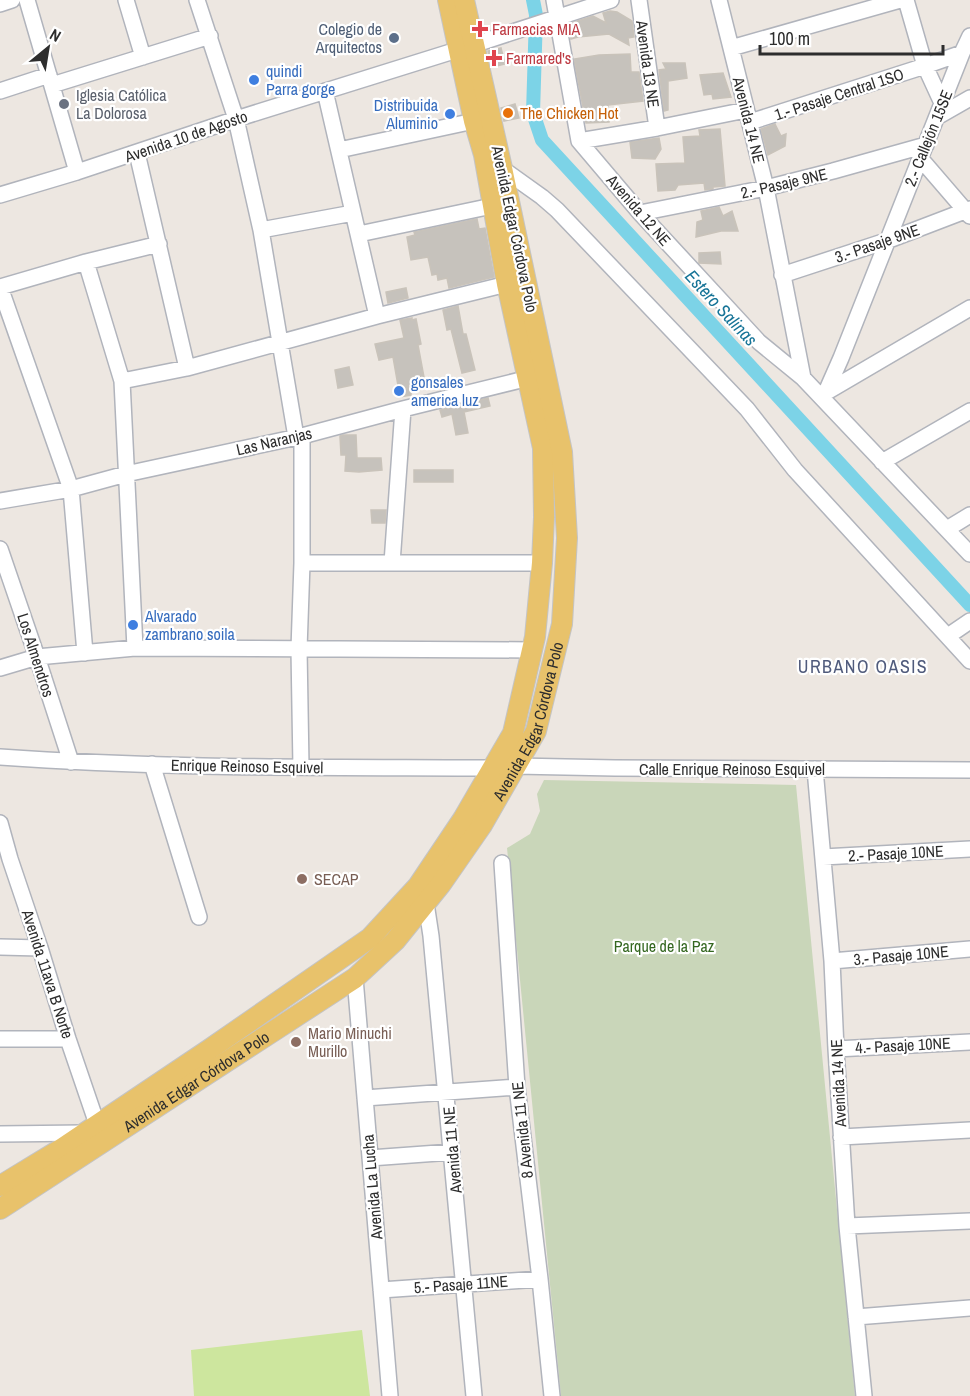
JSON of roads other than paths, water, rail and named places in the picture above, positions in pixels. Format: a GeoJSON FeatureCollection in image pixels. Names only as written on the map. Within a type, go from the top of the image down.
{"type":"FeatureCollection","features":[{"type":"Feature","properties":{"kind":"main road","name":"Avenida Edgar Córdova Polo"},"geometry":{"type":"LineString","coordinates":[[0,1186],[91,1129],[370,938],[417,886],[463,819],[513,733],[533,650],[542,563],[543,448],[537,376],[502,168],[466,47],[448,0]]}},
{"type":"Feature","properties":{"kind":"main road","name":"Avenida Edgar Córdova Polo"},"geometry":{"type":"LineString","coordinates":[[0,1209],[355,978],[395,941],[426,903],[482,825],[536,731],[562,624],[567,538],[562,452],[507,284],[484,155],[474,121],[466,47],[464,0]]}},
{"type":"Feature","properties":{"kind":"street"},"geometry":{"type":"LineString","coordinates":[[0,4],[12,0]]}},
{"type":"Feature","properties":{"kind":"street"},"geometry":{"type":"LineString","coordinates":[[27,0],[77,172]]}},
{"type":"Feature","properties":{"kind":"street"},"geometry":{"type":"LineString","coordinates":[[126,0],[144,57]]}},
{"type":"Feature","properties":{"kind":"street"},"geometry":{"type":"LineString","coordinates":[[197,0],[236,119],[261,231],[279,342],[299,436],[302,563],[298,649],[301,767]]}},
{"type":"Feature","properties":{"kind":"street","name":"Avenida 12 NE"},"geometry":{"type":"LineString","coordinates":[[554,0],[551,20],[579,141],[639,213],[759,342],[823,394],[882,462]]}},
{"type":"Feature","properties":{"kind":"street","name":"Avenida 10 de Agosto"},"geometry":{"type":"LineString","coordinates":[[0,195],[611,0]]}},
{"type":"Feature","properties":{"kind":"street","name":"Avenida 13 NE"},"geometry":{"type":"LineString","coordinates":[[639,0],[657,128]]}},
{"type":"Feature","properties":{"kind":"street","name":"Avenida 14 NE"},"geometry":{"type":"LineString","coordinates":[[719,0],[766,188],[803,378]]}},
{"type":"Feature","properties":{"kind":"street"},"geometry":{"type":"LineString","coordinates":[[731,48],[900,0]]}},
{"type":"Feature","properties":{"kind":"street"},"geometry":{"type":"LineString","coordinates":[[906,0],[940,110],[970,98]]}},
{"type":"Feature","properties":{"kind":"street"},"geometry":{"type":"LineString","coordinates":[[0,91],[144,57],[210,36]]}},
{"type":"Feature","properties":{"kind":"street","name":"2.- Callejón 15SE"},"geometry":{"type":"LineString","coordinates":[[823,394],[889,240],[970,36]]}},
{"type":"Feature","properties":{"kind":"street","name":"1.- Pasaje Central 1SO"},"geometry":{"type":"LineString","coordinates":[[579,141],[748,116],[925,66],[962,53]]}},
{"type":"Feature","properties":{"kind":"street"},"geometry":{"type":"LineString","coordinates":[[325,91],[377,316]]}},
{"type":"Feature","properties":{"kind":"street"},"geometry":{"type":"LineString","coordinates":[[339,150],[474,121]]}},
{"type":"Feature","properties":{"kind":"street"},"geometry":{"type":"LineString","coordinates":[[923,152],[969,212]]}},
{"type":"Feature","properties":{"kind":"street","name":"2.- Pasaje 9NE"},"geometry":{"type":"LineString","coordinates":[[639,213],[766,188],[923,152]]}},
{"type":"Feature","properties":{"kind":"street"},"geometry":{"type":"LineString","coordinates":[[137,153],[187,368]]}},
{"type":"Feature","properties":{"kind":"street"},"geometry":{"type":"LineString","coordinates":[[484,155],[557,210],[747,409],[795,470],[970,661]]}},
{"type":"Feature","properties":{"kind":"street"},"geometry":{"type":"LineString","coordinates":[[359,234],[492,206]]}},
{"type":"Feature","properties":{"kind":"street","name":"3.- Pasaje 9NE"},"geometry":{"type":"LineString","coordinates":[[782,275],[969,212]]}},
{"type":"Feature","properties":{"kind":"street"},"geometry":{"type":"LineString","coordinates":[[261,231],[353,213]]}},
{"type":"Feature","properties":{"kind":"street"},"geometry":{"type":"LineString","coordinates":[[85,653],[71,489],[0,287],[159,244]]}},
{"type":"Feature","properties":{"kind":"street"},"geometry":{"type":"LineString","coordinates":[[86,262],[122,381],[135,648]]}},
{"type":"Feature","properties":{"kind":"street"},"geometry":{"type":"LineString","coordinates":[[122,381],[187,368],[377,316],[507,284]]}},
{"type":"Feature","properties":{"kind":"street"},"geometry":{"type":"LineString","coordinates":[[823,394],[970,308]]}},
{"type":"Feature","properties":{"kind":"street","name":"Las Naranjas"},"geometry":{"type":"LineString","coordinates":[[0,501],[71,489],[126,474],[299,436],[537,376]]}},
{"type":"Feature","properties":{"kind":"street"},"geometry":{"type":"LineString","coordinates":[[392,562],[403,408]]}},
{"type":"Feature","properties":{"kind":"street"},"geometry":{"type":"LineString","coordinates":[[970,411],[882,462],[970,554]]}},
{"type":"Feature","properties":{"kind":"street"},"geometry":{"type":"LineString","coordinates":[[947,529],[970,515]]}},
{"type":"Feature","properties":{"kind":"street","name":"Los Almendros"},"geometry":{"type":"LineString","coordinates":[[0,549],[4,577],[37,657],[70,762]]}},
{"type":"Feature","properties":{"kind":"street"},"geometry":{"type":"LineString","coordinates":[[302,563],[542,563]]}},
{"type":"Feature","properties":{"kind":"street"},"geometry":{"type":"LineString","coordinates":[[948,636],[966,623]]}},
{"type":"Feature","properties":{"kind":"street"},"geometry":{"type":"LineString","coordinates":[[0,668],[37,657],[135,648],[533,650]]}},
{"type":"Feature","properties":{"kind":"street","name":"Enrique Reinoso Esquivel"},"geometry":{"type":"LineString","coordinates":[[0,757],[152,764],[494,768]]}},
{"type":"Feature","properties":{"kind":"street"},"geometry":{"type":"LineString","coordinates":[[152,764],[198,917]]}},
{"type":"Feature","properties":{"kind":"street","name":"Calle Enrique Reinoso Esquivel"},"geometry":{"type":"LineString","coordinates":[[494,768],[516,766],[627,769],[970,770]]}},
{"type":"Feature","properties":{"kind":"street","name":"Avenida 14 NE"},"geometry":{"type":"LineString","coordinates":[[815,769],[832,961],[847,1226],[864,1396]]}},
{"type":"Feature","properties":{"kind":"street","name":"Avenida 11ava B Norte"},"geometry":{"type":"LineString","coordinates":[[0,824],[5,859],[40,948],[68,1039],[91,1129]]}},
{"type":"Feature","properties":{"kind":"street","name":"2.- Pasaje 10NE"},"geometry":{"type":"LineString","coordinates":[[823,857],[970,849]]}},
{"type":"Feature","properties":{"kind":"street","name":"8 Avenida 11 NE"},"geometry":{"type":"LineString","coordinates":[[502,863],[517,1087],[552,1396]]}},
{"type":"Feature","properties":{"kind":"street","name":"Avenida 11 NE"},"geometry":{"type":"LineString","coordinates":[[426,903],[465,1284],[474,1396]]}},
{"type":"Feature","properties":{"kind":"street"},"geometry":{"type":"LineString","coordinates":[[0,947],[40,948]]}},
{"type":"Feature","properties":{"kind":"street","name":"3.- Pasaje 10NE"},"geometry":{"type":"LineString","coordinates":[[832,961],[970,949]]}},
{"type":"Feature","properties":{"kind":"street","name":"Avenida La Lucha"},"geometry":{"type":"LineString","coordinates":[[355,978],[390,1396]]}},
{"type":"Feature","properties":{"kind":"street"},"geometry":{"type":"LineString","coordinates":[[0,1039],[68,1039]]}},
{"type":"Feature","properties":{"kind":"street","name":"4.- Pasaje 10NE"},"geometry":{"type":"LineString","coordinates":[[836,1049],[970,1042]]}},
{"type":"Feature","properties":{"kind":"street"},"geometry":{"type":"LineString","coordinates":[[365,1098],[517,1087]]}},
{"type":"Feature","properties":{"kind":"street"},"geometry":{"type":"LineString","coordinates":[[0,1134],[91,1129]]}},
{"type":"Feature","properties":{"kind":"street"},"geometry":{"type":"LineString","coordinates":[[841,1137],[970,1130]]}},
{"type":"Feature","properties":{"kind":"street"},"geometry":{"type":"LineString","coordinates":[[370,1158],[452,1152]]}},
{"type":"Feature","properties":{"kind":"street"},"geometry":{"type":"LineString","coordinates":[[847,1226],[970,1221]]}},
{"type":"Feature","properties":{"kind":"street","name":"5.- Pasaje 11NE"},"geometry":{"type":"LineString","coordinates":[[381,1290],[540,1279]]}},
{"type":"Feature","properties":{"kind":"street"},"geometry":{"type":"LineString","coordinates":[[856,1317],[970,1308]]}},
{"type":"Feature","properties":{"kind":"waterway","name":"Estero Salinas"},"geometry":{"type":"LineString","coordinates":[[533,0],[536,15],[533,113],[542,140],[970,605]]}},
{"type":"Feature","properties":{"kind":"place","name":"Farmacias MIA"},"geometry":{"type":"Point","coordinates":[480,29]}},
{"type":"Feature","properties":{"kind":"place","name":"Colegio de Arquitectos"},"geometry":{"type":"Point","coordinates":[394,38]}},
{"type":"Feature","properties":{"kind":"place","name":"Farmared's"},"geometry":{"type":"Point","coordinates":[494,58]}},
{"type":"Feature","properties":{"kind":"place","name":"quindi Parra gorge"},"geometry":{"type":"Point","coordinates":[254,80]}},
{"type":"Feature","properties":{"kind":"place","name":"Iglesia Católica La Dolorosa"},"geometry":{"type":"Point","coordinates":[64,104]}},
{"type":"Feature","properties":{"kind":"place","name":"The Chicken Hot"},"geometry":{"type":"Point","coordinates":[508,113]}},
{"type":"Feature","properties":{"kind":"place","name":"Distribuida Aluminio"},"geometry":{"type":"Point","coordinates":[450,114]}},
{"type":"Feature","properties":{"kind":"place","name":"gonsales america luz"},"geometry":{"type":"Point","coordinates":[399,391]}},
{"type":"Feature","properties":{"kind":"place","name":"Alvarado zambrano soila"},"geometry":{"type":"Point","coordinates":[133,625]}},
{"type":"Feature","properties":{"kind":"place","name":"SECAP"},"geometry":{"type":"Point","coordinates":[302,879]}},
{"type":"Feature","properties":{"kind":"place","name":"Mario Minuchi Murillo"},"geometry":{"type":"Point","coordinates":[296,1042]}},
{"type":"Feature","properties":{"kind":"district","name":"URBANO OASIS"},"geometry":{"type":"Point","coordinates":[863,667]}},
{"type":"Feature","properties":{"kind":"park label","name":"Parque de la Paz"},"geometry":{"type":"Point","coordinates":[664,946]}}]}
